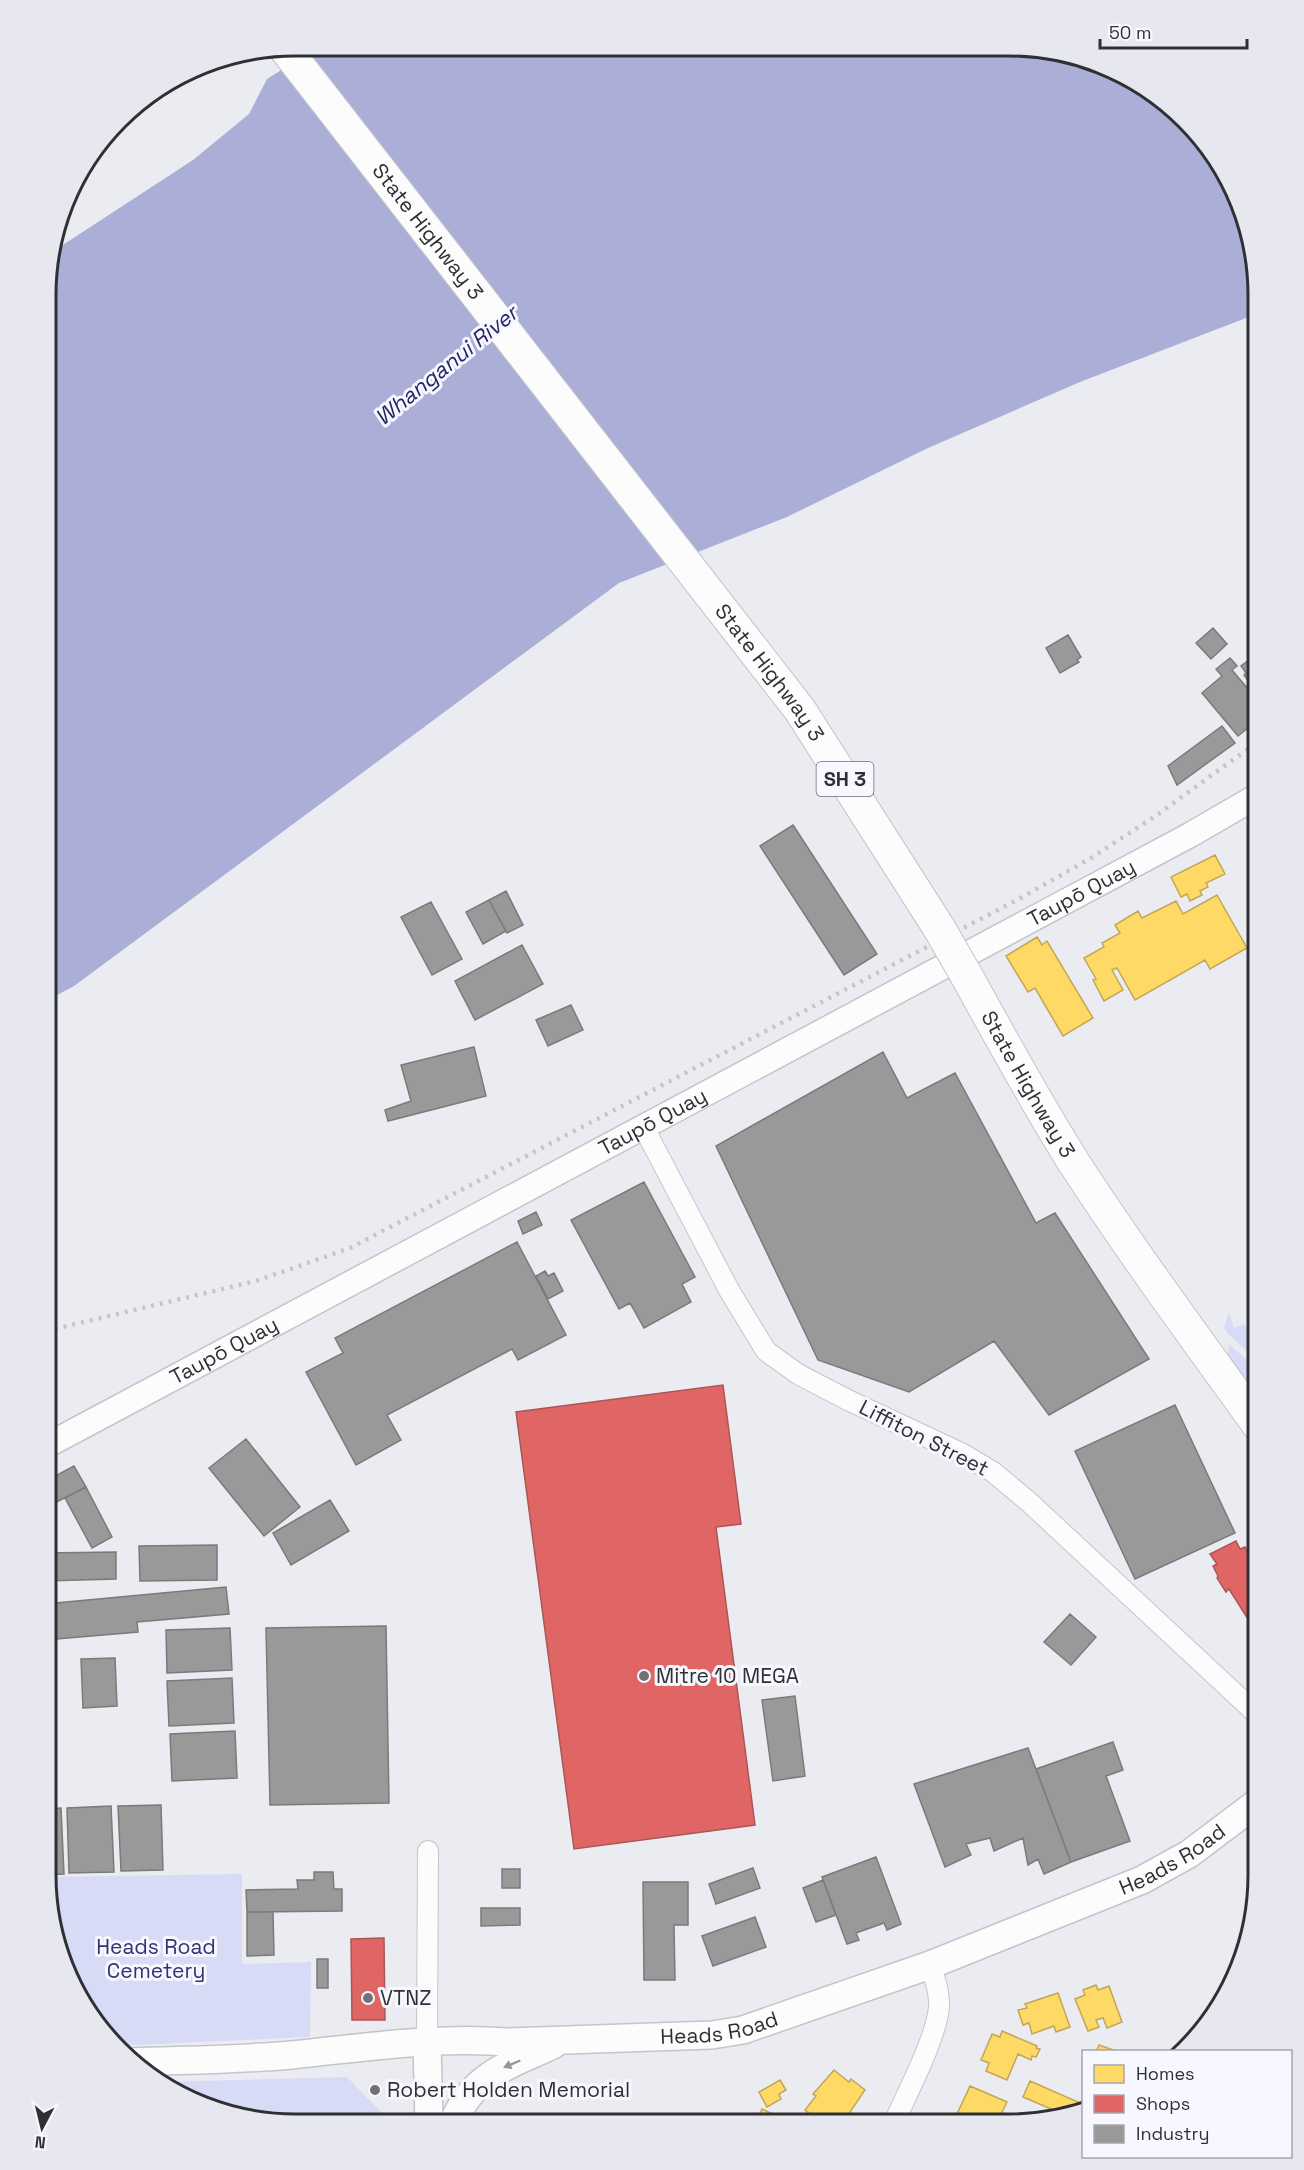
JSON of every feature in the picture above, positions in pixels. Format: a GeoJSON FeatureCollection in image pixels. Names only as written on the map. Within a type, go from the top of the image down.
{"type":"FeatureCollection","features":[{"type":"Feature","properties":{"kind":"highway","name":"State Highway 3"},"geometry":{"type":"LineString","coordinates":[[291,56],[800,710],[939,928],[1076,1166],[1248,1411]]}},
{"type":"Feature","properties":{"kind":"main road","name":"Heads Road"},"geometry":{"type":"LineString","coordinates":[[145,2062],[258,2058],[427,2042],[712,2035],[743,2030],[930,1965],[1142,1880],[1189,1854],[1248,1810]]}},
{"type":"Feature","properties":{"kind":"main road"},"geometry":{"type":"LineString","coordinates":[[457,2114],[477,2085],[498,2070],[565,2039]]}},
{"type":"Feature","properties":{"kind":"main road"},"geometry":{"type":"LineString","coordinates":[[427,2042],[429,2114]]}},
{"type":"Feature","properties":{"kind":"street","name":"Taupō Quay"},"geometry":{"type":"LineString","coordinates":[[56,1441],[1190,835],[1248,801]]}},
{"type":"Feature","properties":{"kind":"street","name":"Liffiton Street"},"geometry":{"type":"LineString","coordinates":[[643,1126],[729,1290],[766,1351],[798,1374],[963,1454],[993,1472],[1029,1502],[1248,1707]]}},
{"type":"Feature","properties":{"kind":"street"},"geometry":{"type":"LineString","coordinates":[[427,2042],[428,1851]]}},
{"type":"Feature","properties":{"kind":"street"},"geometry":{"type":"LineString","coordinates":[[898,2114],[932,2034],[939,2007],[936,1983],[930,1965]]}},
{"type":"Feature","properties":{"kind":"green space"},"geometry":{"type":"Polygon","coordinates":[[[1229,1312],[1234,1328],[1244,1324],[1248,1330],[1248,1352],[1228,1334],[1224,1327],[1229,1312]]]}},
{"type":"Feature","properties":{"kind":"green space"},"geometry":{"type":"Polygon","coordinates":[[[1229,1344],[1248,1361],[1248,1391],[1227,1365],[1229,1344]]]}},
{"type":"Feature","properties":{"kind":"green space","name":"Heads Road Cemetery"},"geometry":{"type":"Polygon","coordinates":[[[242,1874],[242,1964],[311,1962],[310,2037],[126,2046],[87,1995],[68,1953],[60,1922],[56,1877],[242,1874]]]}},
{"type":"Feature","properties":{"kind":"green space"},"geometry":{"type":"Polygon","coordinates":[[[347,2077],[383,2114],[278,2114],[248,2110],[217,2102],[173,2082],[347,2077]]]}},
{"type":"Feature","properties":{"kind":"water","name":"Whanganui River"},"geometry":{"type":"Polygon","coordinates":[[[304,56],[1026,56],[1056,60],[1087,68],[1129,87],[1179,125],[1199,149],[1217,175],[1236,217],[1244,248],[1248,278],[1248,317],[1080,382],[928,448],[787,517],[619,583],[74,986],[56,996],[56,278],[60,248],[193,160],[249,114],[267,79],[304,56]]]}},
{"type":"Feature","properties":{"kind":"building: Homes"},"geometry":{"type":"Polygon","coordinates":[[[1215,855],[1225,874],[1206,883],[1208,887],[1200,891],[1202,895],[1190,901],[1187,894],[1181,897],[1171,877],[1215,855]]]}},
{"type":"Feature","properties":{"kind":"building: Homes"},"geometry":{"type":"Polygon","coordinates":[[[1217,895],[1247,948],[1210,969],[1205,960],[1135,1000],[1117,968],[1112,970],[1123,990],[1104,1001],[1093,980],[1096,979],[1084,958],[1104,947],[1102,943],[1120,933],[1115,925],[1138,911],[1142,918],[1176,901],[1183,914],[1217,895]]]}},
{"type":"Feature","properties":{"kind":"building: Homes"},"geometry":{"type":"Polygon","coordinates":[[[1037,937],[1042,945],[1047,941],[1093,1018],[1063,1036],[1035,988],[1028,992],[1006,956],[1037,937]]]}},
{"type":"Feature","properties":{"kind":"building: Homes"},"geometry":{"type":"Polygon","coordinates":[[[1096,1985],[1098,1990],[1109,1986],[1122,2022],[1107,2028],[1103,2018],[1096,2020],[1099,2027],[1088,2031],[1075,1999],[1085,1995],[1083,1990],[1096,1985]]]}},
{"type":"Feature","properties":{"kind":"building: Homes"},"geometry":{"type":"Polygon","coordinates":[[[1058,1993],[1070,2027],[1056,2032],[1054,2026],[1032,2034],[1029,2023],[1023,2025],[1018,2010],[1027,2008],[1025,2004],[1058,1993]]]}},
{"type":"Feature","properties":{"kind":"building: Homes"},"geometry":{"type":"Polygon","coordinates":[[[1002,2031],[1040,2049],[1036,2057],[1032,2056],[1031,2060],[1018,2054],[1007,2080],[986,2071],[989,2063],[981,2060],[992,2034],[1000,2037],[1002,2031]]]}},
{"type":"Feature","properties":{"kind":"building: Homes"},"geometry":{"type":"Polygon","coordinates":[[[1099,2045],[1113,2050],[1097,2050],[1099,2045]]]}},
{"type":"Feature","properties":{"kind":"building: Homes"},"geometry":{"type":"Polygon","coordinates":[[[834,2070],[849,2082],[851,2079],[865,2090],[849,2114],[810,2114],[805,2110],[816,2096],[813,2094],[834,2070]]]}},
{"type":"Feature","properties":{"kind":"building: Homes"},"geometry":{"type":"Polygon","coordinates":[[[780,2080],[786,2090],[779,2094],[781,2099],[767,2107],[759,2092],[780,2080]]]}},
{"type":"Feature","properties":{"kind":"building: Homes"},"geometry":{"type":"Polygon","coordinates":[[[1030,2081],[1078,2102],[1077,2105],[1054,2110],[1023,2097],[1030,2081]]]}},
{"type":"Feature","properties":{"kind":"building: Homes"},"geometry":{"type":"Polygon","coordinates":[[[970,2086],[1007,2102],[1001,2114],[957,2114],[970,2086]]]}},
{"type":"Feature","properties":{"kind":"building: Homes"},"geometry":{"type":"Polygon","coordinates":[[[762,2109],[773,2114],[760,2114],[762,2109]]]}},
{"type":"Feature","properties":{"kind":"building: Shops","name":"Mitre 10 MEGA"},"geometry":{"type":"Polygon","coordinates":[[[723,1385],[741,1524],[716,1527],[755,1825],[574,1849],[516,1412],[723,1385]]]}},
{"type":"Feature","properties":{"kind":"building: Shops"},"geometry":{"type":"Polygon","coordinates":[[[1236,1541],[1240,1549],[1245,1547],[1248,1553],[1248,1619],[1229,1589],[1226,1592],[1217,1578],[1213,1566],[1217,1564],[1210,1554],[1236,1541]]]}},
{"type":"Feature","properties":{"kind":"building: Shops"},"geometry":{"type":"Polygon","coordinates":[[[384,1938],[385,2020],[352,2020],[351,1939],[384,1938]]]}},
{"type":"Feature","properties":{"kind":"building: Industry"},"geometry":{"type":"Polygon","coordinates":[[[1213,628],[1227,644],[1211,659],[1196,643],[1213,628]]]}},
{"type":"Feature","properties":{"kind":"building: Industry"},"geometry":{"type":"Polygon","coordinates":[[[1068,635],[1081,657],[1077,660],[1079,662],[1060,673],[1046,648],[1068,635]]]}},
{"type":"Feature","properties":{"kind":"building: Industry"},"geometry":{"type":"Polygon","coordinates":[[[1230,658],[1237,666],[1232,670],[1248,689],[1248,728],[1238,736],[1202,693],[1222,676],[1216,669],[1230,658]]]}},
{"type":"Feature","properties":{"kind":"building: Industry"},"geometry":{"type":"Polygon","coordinates":[[[1248,661],[1248,681],[1244,675],[1246,673],[1241,666],[1248,661]]]}},
{"type":"Feature","properties":{"kind":"building: Industry"},"geometry":{"type":"Polygon","coordinates":[[[1222,726],[1235,743],[1177,785],[1168,766],[1222,726]]]}},
{"type":"Feature","properties":{"kind":"building: Industry"},"geometry":{"type":"Polygon","coordinates":[[[793,825],[877,954],[844,975],[760,846],[793,825]]]}},
{"type":"Feature","properties":{"kind":"building: Industry"},"geometry":{"type":"Polygon","coordinates":[[[506,891],[523,925],[507,933],[489,900],[506,891]]]}},
{"type":"Feature","properties":{"kind":"building: Industry"},"geometry":{"type":"Polygon","coordinates":[[[489,900],[506,931],[483,944],[466,912],[489,900]]]}},
{"type":"Feature","properties":{"kind":"building: Industry"},"geometry":{"type":"Polygon","coordinates":[[[431,902],[462,959],[432,975],[401,917],[431,902]]]}},
{"type":"Feature","properties":{"kind":"building: Industry"},"geometry":{"type":"Polygon","coordinates":[[[522,945],[543,984],[475,1020],[455,981],[522,945]]]}},
{"type":"Feature","properties":{"kind":"building: Industry"},"geometry":{"type":"Polygon","coordinates":[[[571,1005],[583,1030],[548,1046],[536,1020],[571,1005]]]}},
{"type":"Feature","properties":{"kind":"building: Industry"},"geometry":{"type":"Polygon","coordinates":[[[474,1047],[486,1096],[388,1121],[385,1110],[411,1101],[401,1065],[474,1047]]]}},
{"type":"Feature","properties":{"kind":"building: Industry"},"geometry":{"type":"Polygon","coordinates":[[[883,1052],[907,1098],[955,1073],[1036,1223],[1055,1213],[1149,1359],[1049,1415],[994,1341],[909,1392],[818,1360],[716,1146],[883,1052]]]}},
{"type":"Feature","properties":{"kind":"building: Industry"},"geometry":{"type":"Polygon","coordinates":[[[644,1182],[695,1277],[682,1284],[691,1302],[644,1328],[630,1303],[619,1309],[571,1220],[644,1182]]]}},
{"type":"Feature","properties":{"kind":"building: Industry"},"geometry":{"type":"Polygon","coordinates":[[[536,1212],[542,1225],[523,1234],[518,1221],[536,1212]]]}},
{"type":"Feature","properties":{"kind":"building: Industry"},"geometry":{"type":"Polygon","coordinates":[[[517,1242],[566,1335],[518,1360],[512,1349],[387,1415],[401,1440],[356,1465],[306,1372],[343,1353],[335,1338],[517,1242]]]}},
{"type":"Feature","properties":{"kind":"building: Industry"},"geometry":{"type":"Polygon","coordinates":[[[545,1271],[548,1276],[554,1273],[563,1291],[548,1299],[536,1276],[545,1271]]]}},
{"type":"Feature","properties":{"kind":"building: Industry"},"geometry":{"type":"Polygon","coordinates":[[[1175,1405],[1235,1533],[1135,1579],[1075,1451],[1175,1405]]]}},
{"type":"Feature","properties":{"kind":"building: Industry"},"geometry":{"type":"Polygon","coordinates":[[[246,1439],[300,1507],[264,1536],[209,1468],[246,1439]]]}},
{"type":"Feature","properties":{"kind":"building: Industry"},"geometry":{"type":"Polygon","coordinates":[[[74,1466],[86,1487],[56,1502],[56,1476],[74,1466]]]}},
{"type":"Feature","properties":{"kind":"building: Industry"},"geometry":{"type":"Polygon","coordinates":[[[86,1487],[112,1537],[92,1548],[65,1498],[86,1487]]]}},
{"type":"Feature","properties":{"kind":"building: Industry"},"geometry":{"type":"Polygon","coordinates":[[[330,1500],[349,1531],[291,1565],[273,1533],[330,1500]]]}},
{"type":"Feature","properties":{"kind":"building: Industry"},"geometry":{"type":"Polygon","coordinates":[[[217,1545],[217,1580],[140,1581],[139,1546],[217,1545]]]}},
{"type":"Feature","properties":{"kind":"building: Industry"},"geometry":{"type":"Polygon","coordinates":[[[116,1552],[116,1579],[56,1581],[56,1553],[116,1552]]]}},
{"type":"Feature","properties":{"kind":"building: Industry"},"geometry":{"type":"Polygon","coordinates":[[[226,1587],[229,1614],[137,1622],[138,1632],[56,1639],[56,1603],[226,1587]]]}},
{"type":"Feature","properties":{"kind":"building: Industry"},"geometry":{"type":"Polygon","coordinates":[[[1070,1614],[1096,1637],[1071,1665],[1044,1642],[1070,1614]]]}},
{"type":"Feature","properties":{"kind":"building: Industry"},"geometry":{"type":"Polygon","coordinates":[[[386,1626],[389,1803],[270,1805],[266,1628],[386,1626]]]}},
{"type":"Feature","properties":{"kind":"building: Industry"},"geometry":{"type":"Polygon","coordinates":[[[230,1628],[232,1670],[167,1673],[166,1630],[230,1628]]]}},
{"type":"Feature","properties":{"kind":"building: Industry"},"geometry":{"type":"Polygon","coordinates":[[[115,1658],[117,1706],[83,1708],[81,1659],[115,1658]]]}},
{"type":"Feature","properties":{"kind":"building: Industry"},"geometry":{"type":"Polygon","coordinates":[[[232,1678],[234,1723],[169,1726],[167,1681],[232,1678]]]}},
{"type":"Feature","properties":{"kind":"building: Industry"},"geometry":{"type":"Polygon","coordinates":[[[795,1696],[805,1776],[773,1781],[762,1700],[795,1696]]]}},
{"type":"Feature","properties":{"kind":"building: Industry"},"geometry":{"type":"Polygon","coordinates":[[[235,1731],[237,1778],[172,1781],[170,1734],[235,1731]]]}},
{"type":"Feature","properties":{"kind":"building: Industry"},"geometry":{"type":"Polygon","coordinates":[[[1113,1742],[1123,1770],[1106,1776],[1130,1841],[1071,1862],[1036,1769],[1113,1742]]]}},
{"type":"Feature","properties":{"kind":"building: Industry"},"geometry":{"type":"Polygon","coordinates":[[[1028,1748],[1071,1862],[1044,1874],[1038,1859],[1028,1865],[1023,1838],[994,1851],[990,1838],[966,1844],[971,1855],[945,1867],[914,1784],[1028,1748]]]}},
{"type":"Feature","properties":{"kind":"building: Industry"},"geometry":{"type":"Polygon","coordinates":[[[161,1805],[163,1870],[121,1871],[118,1806],[161,1805]]]}},
{"type":"Feature","properties":{"kind":"building: Industry"},"geometry":{"type":"Polygon","coordinates":[[[111,1806],[114,1872],[69,1873],[67,1808],[111,1806]]]}},
{"type":"Feature","properties":{"kind":"building: Industry"},"geometry":{"type":"Polygon","coordinates":[[[56,1808],[61,1808],[64,1874],[56,1874],[56,1808]]]}},
{"type":"Feature","properties":{"kind":"building: Industry"},"geometry":{"type":"Polygon","coordinates":[[[876,1857],[901,1924],[887,1930],[884,1923],[856,1933],[859,1940],[847,1944],[822,1877],[876,1857]]]}},
{"type":"Feature","properties":{"kind":"building: Industry"},"geometry":{"type":"Polygon","coordinates":[[[753,1868],[760,1888],[716,1904],[709,1884],[753,1868]]]}},
{"type":"Feature","properties":{"kind":"building: Industry"},"geometry":{"type":"Polygon","coordinates":[[[502,1869],[520,1869],[520,1888],[502,1888],[502,1869]]]}},
{"type":"Feature","properties":{"kind":"building: Industry"},"geometry":{"type":"Polygon","coordinates":[[[314,1872],[333,1872],[334,1889],[342,1889],[342,1911],[247,1912],[246,1890],[298,1889],[297,1880],[314,1880],[314,1872]]]}},
{"type":"Feature","properties":{"kind":"building: Industry"},"geometry":{"type":"Polygon","coordinates":[[[823,1880],[836,1915],[816,1922],[803,1888],[823,1880]]]}},
{"type":"Feature","properties":{"kind":"building: Industry"},"geometry":{"type":"Polygon","coordinates":[[[643,1882],[688,1882],[688,1925],[674,1925],[675,1980],[644,1980],[643,1882]]]}},
{"type":"Feature","properties":{"kind":"building: Industry"},"geometry":{"type":"Polygon","coordinates":[[[481,1908],[520,1908],[520,1925],[481,1926],[481,1908]]]}},
{"type":"Feature","properties":{"kind":"building: Industry"},"geometry":{"type":"Polygon","coordinates":[[[247,1912],[273,1912],[274,1955],[247,1956],[247,1912]]]}},
{"type":"Feature","properties":{"kind":"building: Industry"},"geometry":{"type":"Polygon","coordinates":[[[755,1917],[766,1947],[713,1966],[702,1936],[755,1917]]]}},
{"type":"Feature","properties":{"kind":"building: Industry"},"geometry":{"type":"Polygon","coordinates":[[[317,1959],[328,1959],[328,1988],[317,1988],[317,1959]]]}},
{"type":"Feature","properties":{"kind":"railway"},"geometry":{"type":"LineString","coordinates":[[56,1329],[256,1281],[350,1248],[1017,900],[1091,858],[1154,817],[1248,749]]}},
{"type":"Feature","properties":{"kind":"place","name":"Mitre 10 MEGA"},"geometry":{"type":"Point","coordinates":[644,1676]}},
{"type":"Feature","properties":{"kind":"place","name":"VTNZ"},"geometry":{"type":"Point","coordinates":[368,1998]}},
{"type":"Feature","properties":{"kind":"place","name":"Robert Holden Memorial"},"geometry":{"type":"Point","coordinates":[375,2090]}}]}
